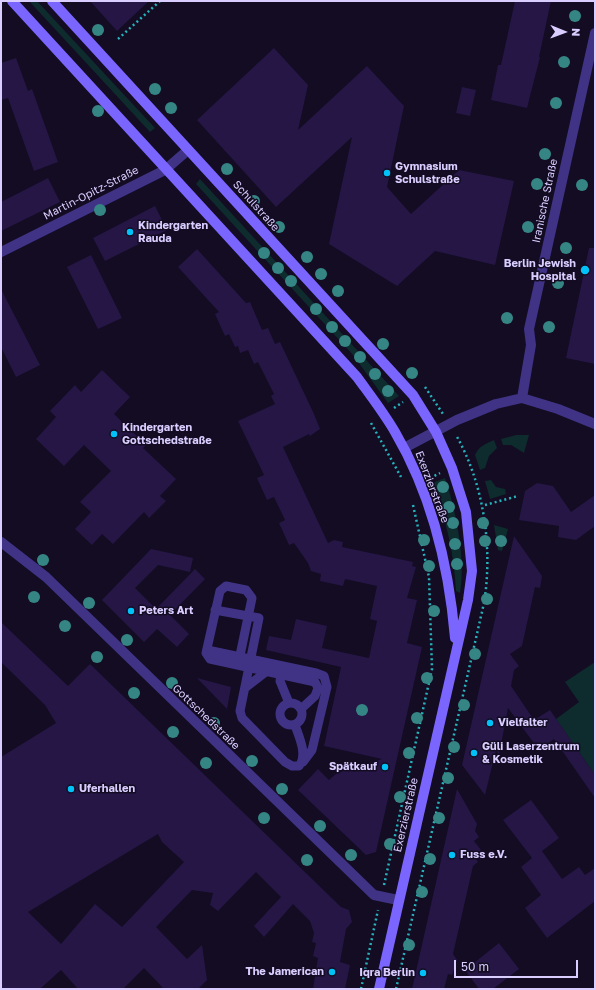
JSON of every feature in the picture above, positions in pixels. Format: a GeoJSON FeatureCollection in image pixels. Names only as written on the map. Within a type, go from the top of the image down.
{"type":"FeatureCollection","features":[{"type":"Feature","properties":{"kind":"main road"},"geometry":{"type":"LineString","coordinates":[[12,1],[166,170]]}},
{"type":"Feature","properties":{"kind":"main road","name":"Schulstraße"},"geometry":{"type":"LineString","coordinates":[[52,1],[413,395],[436,432]]}},
{"type":"Feature","properties":{"kind":"main road","name":"Exerzierstraße"},"geometry":{"type":"LineString","coordinates":[[166,170],[357,377],[395,432],[420,483],[444,559],[452,598],[456,646]]}},
{"type":"Feature","properties":{"kind":"main road","name":"Exerzierstraße"},"geometry":{"type":"LineString","coordinates":[[378,989],[456,646],[468,600],[472,571],[469,527],[460,490],[436,432]]}},
{"type":"Feature","properties":{"kind":"street","name":"Iranische Straße"},"geometry":{"type":"LineString","coordinates":[[522,398],[531,345],[529,329],[595,33]]}},
{"type":"Feature","properties":{"kind":"street","name":"Martin-Opitz-Straße"},"geometry":{"type":"LineString","coordinates":[[1,252],[166,170],[188,150]]}},
{"type":"Feature","properties":{"kind":"street"},"geometry":{"type":"LineString","coordinates":[[404,448],[458,420],[496,404],[522,398],[558,409],[595,424]]}},
{"type":"Feature","properties":{"kind":"street","name":"Gottschedstraße"},"geometry":{"type":"LineString","coordinates":[[1,542],[46,577],[370,892],[381,897],[398,900]]}},
{"type":"Feature","properties":{"kind":"lane"},"geometry":{"type":"LineString","coordinates":[[215,610],[248,616],[259,618],[250,663],[245,688],[240,711],[242,718],[285,762],[292,766],[299,766],[312,750],[327,687],[324,676],[282,670],[250,663],[239,661],[210,659],[206,653],[215,610],[220,591],[226,586],[246,590],[252,598],[248,616],[242,642],[239,661]]}},
{"type":"Feature","properties":{"kind":"lane"},"geometry":{"type":"LineString","coordinates":[[224,654],[242,642]]}},
{"type":"Feature","properties":{"kind":"lane"},"geometry":{"type":"LineString","coordinates":[[206,653],[212,651],[224,654],[239,661]]}},
{"type":"Feature","properties":{"kind":"lane"},"geometry":{"type":"LineString","coordinates":[[250,663],[266,671],[282,670],[315,682],[318,688],[316,696],[301,709]]}},
{"type":"Feature","properties":{"kind":"lane"},"geometry":{"type":"LineString","coordinates":[[282,670],[280,681],[289,703]]}},
{"type":"Feature","properties":{"kind":"lane"},"geometry":{"type":"LineString","coordinates":[[245,688],[266,671]]}},
{"type":"Feature","properties":{"kind":"lane"},"geometry":{"type":"LineString","coordinates":[[289,703],[294,703],[301,709],[302,718],[295,725],[286,724],[280,717],[281,708],[289,703]]}},
{"type":"Feature","properties":{"kind":"lane"},"geometry":{"type":"LineString","coordinates":[[295,725],[304,755],[303,762]]}},
{"type":"Feature","properties":{"kind":"path"},"geometry":{"type":"LineString","coordinates":[[118,39],[160,1]]}},
{"type":"Feature","properties":{"kind":"path"},"geometry":{"type":"LineString","coordinates":[[392,409],[403,402]]}},
{"type":"Feature","properties":{"kind":"path"},"geometry":{"type":"LineString","coordinates":[[371,423],[404,482]]}},
{"type":"Feature","properties":{"kind":"path"},"geometry":{"type":"LineString","coordinates":[[430,478],[442,472]]}},
{"type":"Feature","properties":{"kind":"path"},"geometry":{"type":"LineString","coordinates":[[485,505],[518,496]]}},
{"type":"Feature","properties":{"kind":"path"},"geometry":{"type":"LineString","coordinates":[[361,989],[432,669],[429,577],[411,499]]}},
{"type":"Feature","properties":{"kind":"green space"},"geometry":{"type":"Polygon","coordinates":[[[29,1],[37,1],[155,128],[150,132],[29,1]]]}},
{"type":"Feature","properties":{"kind":"green space"},"geometry":{"type":"Polygon","coordinates":[[[200,179],[399,396],[388,403],[353,355],[196,184],[200,179]]]}},
{"type":"Feature","properties":{"kind":"green space"},"geometry":{"type":"Polygon","coordinates":[[[516,435],[529,435],[524,453],[511,445],[503,445],[501,439],[516,435]]]}},
{"type":"Feature","properties":{"kind":"green space"},"geometry":{"type":"Polygon","coordinates":[[[494,440],[497,448],[489,456],[485,468],[480,470],[475,455],[480,447],[494,440]]]}},
{"type":"Feature","properties":{"kind":"green space"},"geometry":{"type":"Polygon","coordinates":[[[445,478],[453,505],[459,535],[462,566],[460,593],[456,591],[448,536],[432,483],[445,478]]]}},
{"type":"Feature","properties":{"kind":"green space"},"geometry":{"type":"Polygon","coordinates":[[[491,480],[496,487],[505,489],[506,494],[490,499],[485,481],[491,480]]]}},
{"type":"Feature","properties":{"kind":"green space"},"geometry":{"type":"Polygon","coordinates":[[[494,525],[508,529],[502,551],[498,550],[494,525]]]}},
{"type":"Feature","properties":{"kind":"green space"},"geometry":{"type":"Polygon","coordinates":[[[595,662],[595,775],[556,719],[579,702],[565,682],[595,662]]]}},
{"type":"Feature","properties":{"kind":"building"},"geometry":{"type":"Polygon","coordinates":[[[90,1],[149,1],[117,31],[90,1]]]}},
{"type":"Feature","properties":{"kind":"building"},"geometry":{"type":"Polygon","coordinates":[[[515,1],[551,1],[540,57],[527,108],[491,100],[498,65],[501,65],[515,1]]]}},
{"type":"Feature","properties":{"kind":"building"},"geometry":{"type":"Polygon","coordinates":[[[274,48],[308,85],[298,130],[367,66],[404,106],[387,187],[411,214],[459,170],[514,181],[495,265],[435,251],[397,286],[329,244],[352,137],[276,207],[197,120],[274,48]]]}},
{"type":"Feature","properties":{"kind":"building"},"geometry":{"type":"Polygon","coordinates":[[[16,58],[28,91],[32,89],[58,162],[34,171],[8,98],[1,100],[1,63],[16,58]]]}},
{"type":"Feature","properties":{"kind":"building"},"geometry":{"type":"Polygon","coordinates":[[[462,87],[476,90],[470,116],[456,113],[462,87]]]}},
{"type":"Feature","properties":{"kind":"building"},"geometry":{"type":"Polygon","coordinates":[[[48,178],[60,202],[1,231],[1,202],[48,178]]]}},
{"type":"Feature","properties":{"kind":"building"},"geometry":{"type":"Polygon","coordinates":[[[155,206],[167,230],[105,261],[93,238],[155,206]]]}},
{"type":"Feature","properties":{"kind":"building"},"geometry":{"type":"Polygon","coordinates":[[[589,248],[595,248],[595,364],[566,358],[589,248]]]}},
{"type":"Feature","properties":{"kind":"building"},"geometry":{"type":"Polygon","coordinates":[[[197,249],[246,303],[250,302],[262,330],[268,328],[275,344],[280,342],[314,414],[320,429],[310,436],[309,434],[283,447],[328,543],[334,540],[343,542],[342,547],[413,562],[412,566],[416,567],[407,598],[417,600],[407,643],[422,647],[376,852],[366,855],[298,790],[318,769],[329,780],[337,773],[382,759],[324,746],[341,667],[266,650],[269,636],[291,640],[296,619],[327,626],[322,648],[369,658],[377,621],[370,619],[377,586],[345,579],[343,586],[320,581],[321,574],[311,571],[308,563],[294,543],[289,545],[279,523],[285,520],[274,497],[267,500],[257,478],[264,475],[238,421],[275,404],[271,396],[274,394],[258,362],[254,364],[248,350],[240,353],[238,346],[235,347],[229,334],[225,336],[215,314],[219,312],[178,267],[197,249]]]}},
{"type":"Feature","properties":{"kind":"building"},"geometry":{"type":"Polygon","coordinates":[[[91,255],[122,318],[98,329],[67,267],[91,255]]]}},
{"type":"Feature","properties":{"kind":"building"},"geometry":{"type":"Polygon","coordinates":[[[1,289],[40,365],[16,377],[1,347],[1,289]]]}},
{"type":"Feature","properties":{"kind":"building"},"geometry":{"type":"Polygon","coordinates":[[[102,370],[130,397],[114,414],[146,445],[143,448],[176,479],[160,496],[166,501],[149,518],[144,512],[113,544],[102,534],[92,545],[75,529],[91,512],[80,502],[111,471],[84,445],[64,466],[36,439],[56,417],[50,411],[75,385],[81,392],[102,370]]]}},
{"type":"Feature","properties":{"kind":"building"},"geometry":{"type":"Polygon","coordinates":[[[537,483],[553,486],[571,512],[595,495],[595,526],[576,540],[558,537],[559,526],[519,520],[525,491],[537,483]]]}},
{"type":"Feature","properties":{"kind":"building"},"geometry":{"type":"Polygon","coordinates":[[[514,536],[542,576],[540,588],[535,587],[522,646],[510,654],[519,666],[514,670],[511,686],[534,720],[550,710],[595,775],[595,798],[554,739],[539,750],[508,708],[499,755],[496,750],[485,795],[462,765],[514,536]]]}},
{"type":"Feature","properties":{"kind":"building"},"geometry":{"type":"Polygon","coordinates":[[[151,549],[193,558],[190,572],[158,565],[135,588],[156,609],[195,569],[205,579],[170,615],[189,634],[177,647],[157,629],[144,642],[102,600],[151,549]]]}},
{"type":"Feature","properties":{"kind":"building"},"geometry":{"type":"Polygon","coordinates":[[[1,622],[68,686],[90,664],[341,907],[349,910],[352,922],[346,929],[340,962],[350,965],[345,989],[313,989],[318,958],[313,956],[316,943],[312,942],[314,933],[310,921],[293,904],[264,937],[254,926],[281,897],[256,872],[218,911],[210,905],[213,893],[192,890],[156,927],[187,959],[202,945],[207,980],[198,989],[164,989],[144,968],[123,989],[78,989],[61,970],[40,989],[1,989],[1,757],[56,723],[45,705],[1,662],[1,622]],[[158,834],[28,912],[61,944],[95,904],[122,927],[184,862],[162,842],[158,834]]]}},
{"type":"Feature","properties":{"kind":"building"},"geometry":{"type":"Polygon","coordinates":[[[197,678],[231,687],[227,709],[197,678]]]}},
{"type":"Feature","properties":{"kind":"building"},"geometry":{"type":"Polygon","coordinates":[[[457,789],[477,824],[475,831],[479,837],[474,841],[481,850],[474,856],[478,862],[473,866],[453,954],[457,960],[452,975],[448,974],[444,989],[412,989],[457,789]]]}},
{"type":"Feature","properties":{"kind":"building"},"geometry":{"type":"Polygon","coordinates":[[[531,800],[559,838],[542,851],[562,879],[579,867],[585,875],[595,868],[595,901],[547,938],[525,908],[541,895],[521,867],[532,858],[503,820],[531,800]]]}},
{"type":"Feature","properties":{"kind":"building"},"geometry":{"type":"Polygon","coordinates":[[[499,943],[519,969],[493,989],[479,989],[465,970],[499,943]]]}},
{"type":"Feature","properties":{"kind":"place","name":"Gymnasium Schulstraße"},"geometry":{"type":"Point","coordinates":[387,173]}},
{"type":"Feature","properties":{"kind":"place","name":"Kindergarten Rauda"},"geometry":{"type":"Point","coordinates":[130,232]}},
{"type":"Feature","properties":{"kind":"place","name":"Berlin Jewish Hospital"},"geometry":{"type":"Point","coordinates":[585,270]}},
{"type":"Feature","properties":{"kind":"place","name":"Kindergarten Gottschedstraße"},"geometry":{"type":"Point","coordinates":[114,434]}},
{"type":"Feature","properties":{"kind":"place","name":"Peters Art"},"geometry":{"type":"Point","coordinates":[131,611]}},
{"type":"Feature","properties":{"kind":"place","name":"Vielfalter"},"geometry":{"type":"Point","coordinates":[490,723]}},
{"type":"Feature","properties":{"kind":"place","name":"Güli Laserzentrum & Kosmetik"},"geometry":{"type":"Point","coordinates":[474,753]}},
{"type":"Feature","properties":{"kind":"place","name":"Spätkauf"},"geometry":{"type":"Point","coordinates":[385,767]}},
{"type":"Feature","properties":{"kind":"place","name":"Uferhallen"},"geometry":{"type":"Point","coordinates":[71,789]}},
{"type":"Feature","properties":{"kind":"place","name":"Fuss e.V."},"geometry":{"type":"Point","coordinates":[452,855]}},
{"type":"Feature","properties":{"kind":"place","name":"The Jamerican"},"geometry":{"type":"Point","coordinates":[332,972]}},
{"type":"Feature","properties":{"kind":"place","name":"Iqra Berlin"},"geometry":{"type":"Point","coordinates":[423,973]}}]}
